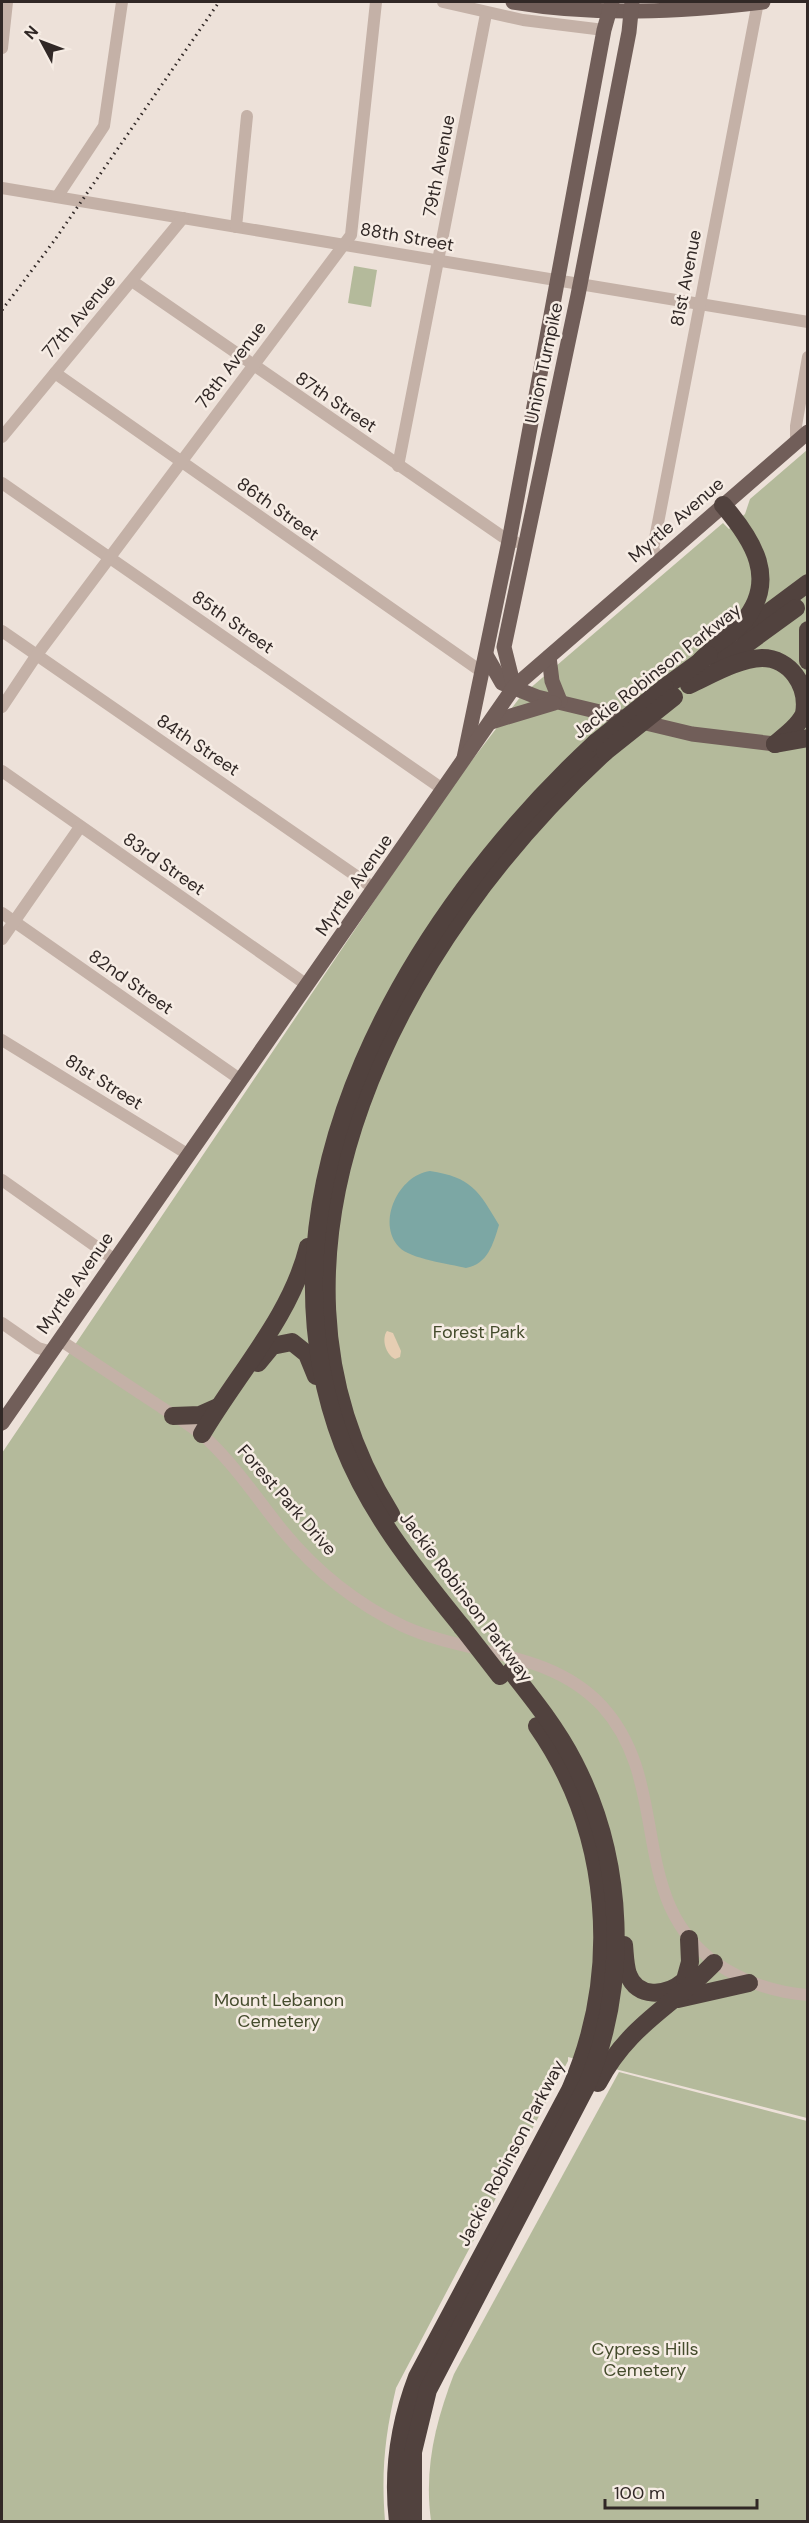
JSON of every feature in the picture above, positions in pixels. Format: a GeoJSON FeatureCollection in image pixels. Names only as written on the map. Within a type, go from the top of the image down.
{"type":"FeatureCollection","features":[{"type":"Feature","properties":{"kind":"highway"},"geometry":{"type":"LineString","coordinates":[[701,660],[744,621],[753,606],[759,588],[760,571],[754,547],[723,505]]}},
{"type":"Feature","properties":{"kind":"highway","name":"Jackie Robinson Parkway"},"geometry":{"type":"LineString","coordinates":[[470,1627],[392,1537],[364,1492],[343,1445],[327,1389],[315,1322],[315,1267],[320,1205],[334,1147],[349,1100],[373,1042],[405,979],[446,914],[490,854],[540,797],[669,692],[701,660],[807,583]]}},
{"type":"Feature","properties":{"kind":"highway","name":"Jackie Robinson Parkway"},"geometry":{"type":"LineString","coordinates":[[669,692],[689,685],[807,599]]}},
{"type":"Feature","properties":{"kind":"highway"},"geometry":{"type":"LineString","coordinates":[[807,630],[807,661]]}},
{"type":"Feature","properties":{"kind":"highway"},"geometry":{"type":"LineString","coordinates":[[689,685],[749,660],[767,658],[788,665],[804,684],[807,703],[797,724],[775,744]]}},
{"type":"Feature","properties":{"kind":"highway"},"geometry":{"type":"LineString","coordinates":[[775,744],[807,738]]}},
{"type":"Feature","properties":{"kind":"highway","name":"Jackie Robinson Parkway"},"geometry":{"type":"LineString","coordinates":[[413,2522],[413,2452],[428,2390],[449,2346],[563,2134],[594,2068],[608,2013],[615,1958],[614,1904],[603,1840],[581,1777],[562,1740],[470,1627],[399,1526],[369,1471],[352,1430],[336,1375],[329,1324],[326,1275],[332,1219],[348,1147],[371,1078],[418,982],[472,900],[514,845],[600,748]]}},
{"type":"Feature","properties":{"kind":"highway"},"geometry":{"type":"LineString","coordinates":[[205,1437],[218,1407],[292,1292],[320,1205]]}},
{"type":"Feature","properties":{"kind":"highway"},"geometry":{"type":"LineString","coordinates":[[205,1437],[265,1352],[287,1341],[300,1347],[310,1359],[324,1406],[343,1445]]}},
{"type":"Feature","properties":{"kind":"highway"},"geometry":{"type":"LineString","coordinates":[[173,1416],[200,1415],[218,1407]]}},
{"type":"Feature","properties":{"kind":"highway","name":"Jackie Robinson Parkway"},"geometry":{"type":"LineString","coordinates":[[398,2522],[397,2453],[403,2420],[415,2383],[570,2090],[584,2055],[598,2001],[602,1963],[602,1907],[597,1869],[588,1832],[576,1798],[549,1744],[506,1674]]}},
{"type":"Feature","properties":{"kind":"highway"},"geometry":{"type":"LineString","coordinates":[[614,1904],[623,1938],[627,1969],[633,1983],[645,1991],[660,1993],[670,1991],[711,1960]]}},
{"type":"Feature","properties":{"kind":"highway"},"geometry":{"type":"LineString","coordinates":[[685,1980],[690,1962],[689,1939]]}},
{"type":"Feature","properties":{"kind":"highway"},"geometry":{"type":"LineString","coordinates":[[563,2134],[622,2044],[646,2021],[674,2000],[711,1960]]}},
{"type":"Feature","properties":{"kind":"highway"},"geometry":{"type":"LineString","coordinates":[[674,2000],[749,1983]]}},
{"type":"Feature","properties":{"kind":"main road"},"geometry":{"type":"LineString","coordinates":[[513,2],[561,9],[763,2]]}},
{"type":"Feature","properties":{"kind":"main road","name":"Union Turnpike"},"geometry":{"type":"LineString","coordinates":[[514,687],[504,647],[517,543],[557,280],[604,30],[611,7]]}},
{"type":"Feature","properties":{"kind":"main road","name":"Union Turnpike"},"geometry":{"type":"LineString","coordinates":[[463,763],[486,655],[517,543],[579,284],[631,7]]}},
{"type":"Feature","properties":{"kind":"main road","name":"Myrtle Avenue"},"geometry":{"type":"LineString","coordinates":[[2,1423],[514,687],[802,437]]}},
{"type":"Feature","properties":{"kind":"main road"},"geometry":{"type":"LineString","coordinates":[[486,655],[502,683],[537,697],[692,734],[775,744]]}},
{"type":"Feature","properties":{"kind":"main road"},"geometry":{"type":"LineString","coordinates":[[549,657],[552,681],[560,701]]}},
{"type":"Feature","properties":{"kind":"main road"},"geometry":{"type":"LineString","coordinates":[[491,722],[560,701]]}},
{"type":"Feature","properties":{"kind":"street"},"geometry":{"type":"LineString","coordinates":[[2,48],[7,2]]}},
{"type":"Feature","properties":{"kind":"street"},"geometry":{"type":"LineString","coordinates":[[57,197],[104,126],[122,2]]}},
{"type":"Feature","properties":{"kind":"street","name":"78th Avenue"},"geometry":{"type":"LineString","coordinates":[[2,707],[36,656],[182,464],[352,232],[376,2]]}},
{"type":"Feature","properties":{"kind":"street"},"geometry":{"type":"LineString","coordinates":[[443,2],[486,14],[604,30]]}},
{"type":"Feature","properties":{"kind":"street","name":"81st Avenue"},"geometry":{"type":"LineString","coordinates":[[660,560],[653,549],[758,2]]}},
{"type":"Feature","properties":{"kind":"street","name":"79th Avenue"},"geometry":{"type":"LineString","coordinates":[[398,466],[486,14]]}},
{"type":"Feature","properties":{"kind":"street"},"geometry":{"type":"LineString","coordinates":[[236,227],[247,116]]}},
{"type":"Feature","properties":{"kind":"street","name":"88th Street"},"geometry":{"type":"LineString","coordinates":[[2,188],[807,322]]}},
{"type":"Feature","properties":{"kind":"street","name":"77th Avenue"},"geometry":{"type":"LineString","coordinates":[[2,437],[183,218]]}},
{"type":"Feature","properties":{"kind":"street","name":"87th Street"},"geometry":{"type":"LineString","coordinates":[[132,281],[252,367],[517,543]]}},
{"type":"Feature","properties":{"kind":"street"},"geometry":{"type":"LineString","coordinates":[[802,437],[796,426],[807,357]]}},
{"type":"Feature","properties":{"kind":"street","name":"86th Street"},"geometry":{"type":"LineString","coordinates":[[55,373],[482,672]]}},
{"type":"Feature","properties":{"kind":"street","name":"85th Street"},"geometry":{"type":"LineString","coordinates":[[2,483],[444,790]]}},
{"type":"Feature","properties":{"kind":"street","name":"84th Street"},"geometry":{"type":"LineString","coordinates":[[2,631],[375,889]]}},
{"type":"Feature","properties":{"kind":"street","name":"83rd Street"},"geometry":{"type":"LineString","coordinates":[[2,771],[307,985]]}},
{"type":"Feature","properties":{"kind":"street"},"geometry":{"type":"LineString","coordinates":[[2,939],[80,827]]}},
{"type":"Feature","properties":{"kind":"street","name":"82nd Street"},"geometry":{"type":"LineString","coordinates":[[2,913],[241,1080]]}},
{"type":"Feature","properties":{"kind":"street","name":"81st Street"},"geometry":{"type":"LineString","coordinates":[[2,1040],[189,1155]]}},
{"type":"Feature","properties":{"kind":"street"},"geometry":{"type":"LineString","coordinates":[[2,1180],[116,1260]]}},
{"type":"Feature","properties":{"kind":"street","name":"Forest Park Drive"},"geometry":{"type":"LineString","coordinates":[[2,1323],[38,1348],[56,1346],[205,1437],[309,1560],[363,1602],[402,1625],[436,1639],[513,1656],[556,1672],[584,1690],[601,1706],[630,1749],[640,1774],[663,1895],[689,1939],[711,1960],[749,1983],[807,1995]]}},
{"type":"Feature","properties":{"kind":"green space"},"geometry":{"type":"Polygon","coordinates":[[[354,266],[377,270],[371,307],[348,303],[354,266]]]}},
{"type":"Feature","properties":{"kind":"green space"},"geometry":{"type":"Polygon","coordinates":[[[807,450],[807,2118],[568,2057],[568,2061],[396,2388],[385,2454],[383,2486],[385,2521],[2,2522],[2,1453],[447,793],[521,696],[723,523],[729,529],[745,514],[750,499],[807,450]]]}},
{"type":"Feature","properties":{"kind":"green space","name":"Cypress Hills Cemetery"},"geometry":{"type":"Polygon","coordinates":[[[619,2072],[807,2121],[807,2521],[431,2521],[430,2465],[441,2410],[454,2374],[619,2072]]]}},
{"type":"Feature","properties":{"kind":"sand"},"geometry":{"type":"Polygon","coordinates":[[[387,1331],[393,1333],[401,1351],[400,1357],[395,1359],[385,1346],[384,1338],[387,1331]]]}},
{"type":"Feature","properties":{"kind":"water"},"geometry":{"type":"Polygon","coordinates":[[[430,1171],[465,1182],[486,1203],[499,1225],[485,1258],[473,1266],[466,1268],[412,1255],[399,1247],[392,1237],[390,1225],[394,1201],[409,1181],[419,1174],[430,1171]]]}},
{"type":"Feature","properties":{"kind":"railway"},"geometry":{"type":"LineString","coordinates":[[2,310],[54,241],[219,2]]}},
{"type":"Feature","properties":{"kind":"park label","name":"Forest Park"},"geometry":{"type":"Point","coordinates":[479,1332]}},
{"type":"Feature","properties":{"kind":"park label","name":"Mount Lebanon Cemetery"},"geometry":{"type":"Point","coordinates":[279,2010]}}]}
